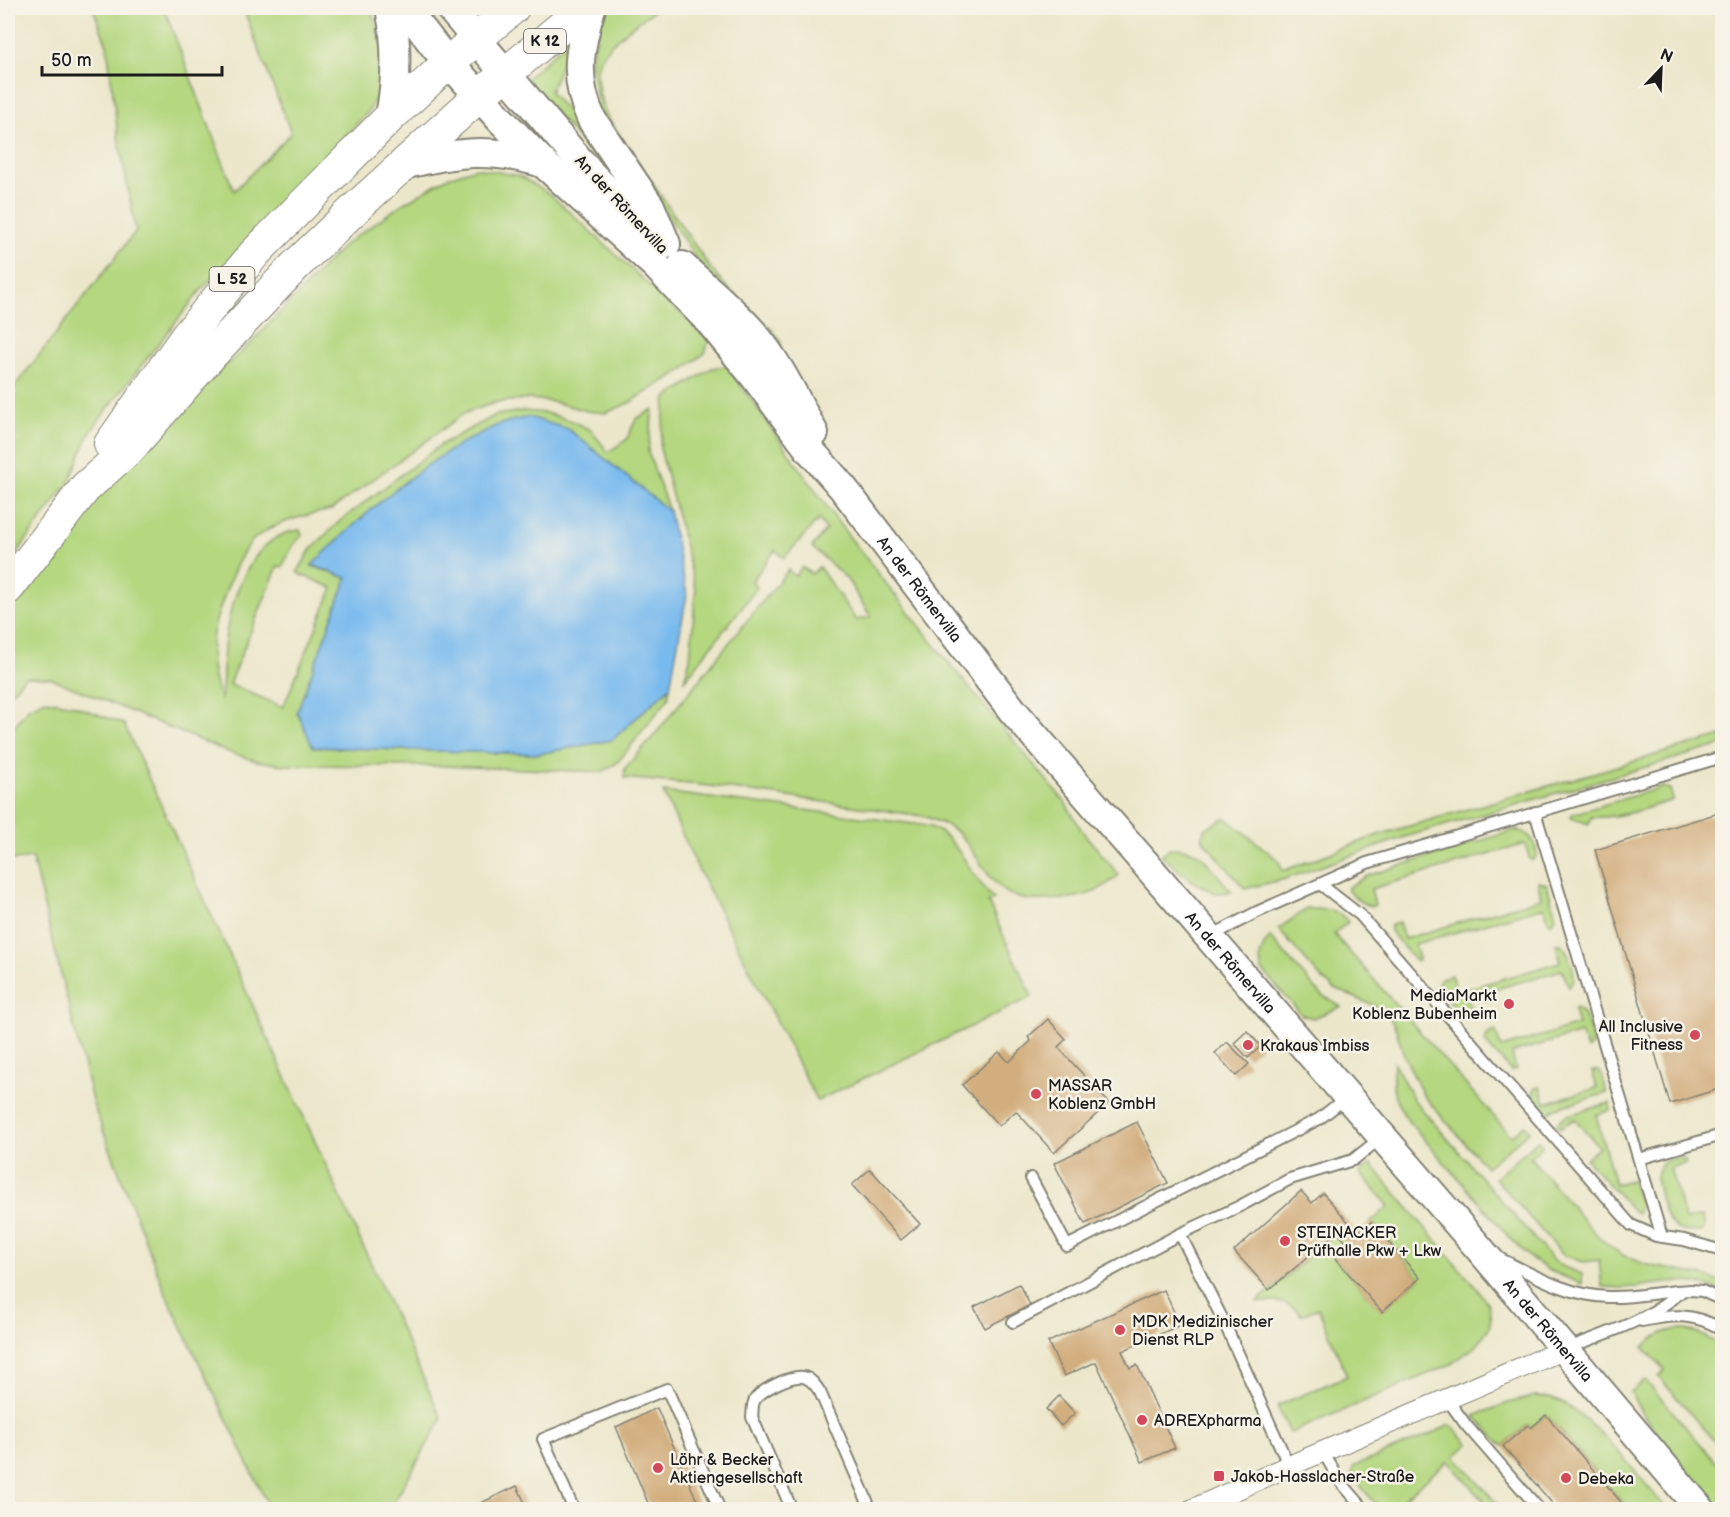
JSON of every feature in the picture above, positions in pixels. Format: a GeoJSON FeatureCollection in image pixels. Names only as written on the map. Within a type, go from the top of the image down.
{"type":"FeatureCollection","features":[{"type":"Feature","properties":{"kind":"main road","name":"L 52"},"geometry":{"type":"LineString","coordinates":[[8,588],[86,487],[111,442],[186,337],[224,289],[328,178],[390,117],[449,62],[513,8]]}},
{"type":"Feature","properties":{"kind":"main road","name":"K 12"},"geometry":{"type":"LineString","coordinates":[[479,96],[584,8]]}},
{"type":"Feature","properties":{"kind":"main road","name":"L 52"},"geometry":{"type":"LineString","coordinates":[[86,487],[130,448],[212,354],[296,265],[479,96]]}},
{"type":"Feature","properties":{"kind":"street"},"geometry":{"type":"LineString","coordinates":[[390,8],[397,54],[397,72],[390,117]]}},
{"type":"Feature","properties":{"kind":"street","name":"An der Römervilla"},"geometry":{"type":"LineString","coordinates":[[405,8],[479,96],[543,162],[696,306],[749,369],[808,448],[843,488],[1012,711],[1478,1247],[1701,1509]]}},
{"type":"Feature","properties":{"kind":"street","name":"An der Römervilla"},"geometry":{"type":"LineString","coordinates":[[450,8],[606,191],[744,324],[762,345],[786,381],[843,488]]}},
{"type":"Feature","properties":{"kind":"street"},"geometry":{"type":"LineString","coordinates":[[591,8],[579,60],[579,76],[586,106],[592,120],[650,206],[670,255]]}},
{"type":"Feature","properties":{"kind":"street"},"geometry":{"type":"LineString","coordinates":[[403,165],[471,152],[500,153],[543,162]]}},
{"type":"Feature","properties":{"kind":"street"},"geometry":{"type":"LineString","coordinates":[[1191,1509],[1565,1349]]}},
{"type":"Feature","properties":{"kind":"lane"},"geometry":{"type":"LineString","coordinates":[[1208,938],[1257,912],[1367,862],[1722,757]]}},
{"type":"Feature","properties":{"kind":"lane"},"geometry":{"type":"LineString","coordinates":[[1535,812],[1662,1237]]}},
{"type":"Feature","properties":{"kind":"lane"},"geometry":{"type":"LineString","coordinates":[[1320,884],[1360,915],[1631,1225],[1656,1236],[1684,1240],[1722,1251]]}},
{"type":"Feature","properties":{"kind":"lane"},"geometry":{"type":"LineString","coordinates":[[1031,1178],[1067,1246],[1318,1119],[1347,1097]]}},
{"type":"Feature","properties":{"kind":"lane"},"geometry":{"type":"LineString","coordinates":[[1639,1159],[1722,1135]]}},
{"type":"Feature","properties":{"kind":"lane"},"geometry":{"type":"LineString","coordinates":[[1012,1322],[1290,1179],[1353,1160],[1382,1137]]}},
{"type":"Feature","properties":{"kind":"lane"},"geometry":{"type":"LineString","coordinates":[[1180,1234],[1289,1466]]}},
{"type":"Feature","properties":{"kind":"lane"},"geometry":{"type":"LineString","coordinates":[[1478,1247],[1556,1285],[1586,1294],[1609,1297],[1682,1290],[1702,1291],[1722,1300]]}},
{"type":"Feature","properties":{"kind":"lane"},"geometry":{"type":"LineString","coordinates":[[1565,1349],[1631,1323],[1668,1302],[1682,1290]]}},
{"type":"Feature","properties":{"kind":"lane"},"geometry":{"type":"LineString","coordinates":[[1631,1323],[1663,1317],[1686,1316],[1697,1318],[1722,1329]]}},
{"type":"Feature","properties":{"kind":"lane"},"geometry":{"type":"LineString","coordinates":[[792,1509],[752,1417],[754,1402],[760,1392],[787,1380],[803,1377],[813,1382],[820,1392],[871,1509]]}},
{"type":"Feature","properties":{"kind":"lane"},"geometry":{"type":"LineString","coordinates":[[574,1509],[543,1439],[667,1389],[720,1509]]}},
{"type":"Feature","properties":{"kind":"lane"},"geometry":{"type":"LineString","coordinates":[[1447,1399],[1466,1425],[1540,1509]]}},
{"type":"Feature","properties":{"kind":"lane"},"geometry":{"type":"LineString","coordinates":[[1323,1452],[1340,1481],[1365,1509]]}},
{"type":"Feature","properties":{"kind":"green space"},"geometry":{"type":"Polygon","coordinates":[[[93,8],[164,8],[234,191],[291,133],[243,8],[368,8],[372,13],[385,54],[384,84],[368,112],[201,290],[105,412],[89,434],[70,481],[8,565],[8,395],[136,231],[118,136],[107,45],[93,8]]]}},
{"type":"Feature","properties":{"kind":"green space"},"geometry":{"type":"Polygon","coordinates":[[[609,8],[658,8],[614,41],[601,58],[597,79],[607,117],[711,269],[771,329],[779,339],[780,349],[708,276],[600,115],[590,62],[601,22],[609,8]]]}},
{"type":"Feature","properties":{"kind":"green space"},"geometry":{"type":"Polygon","coordinates":[[[566,42],[565,55],[550,92],[565,109],[582,122],[639,209],[526,79],[566,42]]]}},
{"type":"Feature","properties":{"kind":"green space"},"geometry":{"type":"Polygon","coordinates":[[[476,168],[520,176],[551,195],[709,340],[705,353],[681,371],[629,403],[606,413],[530,399],[497,402],[465,413],[331,510],[291,520],[262,533],[247,547],[222,603],[212,641],[211,656],[214,678],[221,699],[225,640],[232,606],[246,571],[268,543],[283,534],[300,530],[302,535],[294,544],[282,567],[278,566],[229,684],[283,707],[333,588],[297,573],[311,549],[340,521],[442,444],[496,415],[523,411],[546,413],[572,421],[591,430],[608,452],[626,440],[636,419],[653,409],[648,452],[669,511],[568,429],[312,566],[347,578],[297,712],[313,747],[538,754],[612,740],[670,687],[668,699],[617,763],[602,772],[442,766],[284,765],[257,761],[228,752],[50,678],[25,677],[8,696],[8,610],[97,497],[200,389],[252,342],[344,245],[404,203],[448,177],[476,168]]]}},
{"type":"Feature","properties":{"kind":"green space"},"geometry":{"type":"Polygon","coordinates":[[[727,366],[840,525],[953,668],[1065,802],[1082,831],[1119,875],[1112,881],[1099,890],[1078,897],[1045,900],[1019,898],[1000,888],[960,835],[943,824],[923,816],[711,786],[624,778],[625,768],[788,570],[795,576],[802,567],[812,574],[819,567],[856,620],[871,617],[847,579],[812,547],[826,530],[819,519],[784,558],[775,550],[752,581],[757,588],[684,681],[690,659],[696,590],[660,448],[666,398],[712,368],[727,366]]]}},
{"type":"Feature","properties":{"kind":"green space"},"geometry":{"type":"Polygon","coordinates":[[[46,700],[73,705],[124,724],[442,1419],[390,1509],[270,1509],[165,1292],[93,1104],[32,858],[8,861],[8,734],[28,708],[46,700]]]}},
{"type":"Feature","properties":{"kind":"green space"},"geometry":{"type":"Polygon","coordinates":[[[1722,736],[1722,745],[1405,837],[1285,879],[1245,889],[1202,836],[1206,828],[1226,818],[1278,860],[1283,871],[1378,835],[1722,736]]]}},
{"type":"Feature","properties":{"kind":"green space"},"geometry":{"type":"Polygon","coordinates":[[[1663,787],[1670,789],[1673,800],[1622,815],[1591,817],[1589,824],[1571,818],[1572,814],[1663,787]]]}},
{"type":"Feature","properties":{"kind":"green space"},"geometry":{"type":"Polygon","coordinates":[[[663,792],[915,824],[935,829],[954,845],[994,899],[988,902],[1032,997],[817,1101],[699,871],[663,792]]]}},
{"type":"Feature","properties":{"kind":"green space"},"geometry":{"type":"Polygon","coordinates":[[[1515,830],[1525,833],[1534,841],[1537,855],[1533,860],[1530,860],[1525,844],[1371,889],[1375,905],[1372,906],[1361,902],[1348,891],[1348,887],[1367,876],[1515,830]]]}},
{"type":"Feature","properties":{"kind":"green space"},"geometry":{"type":"Polygon","coordinates":[[[1176,848],[1201,855],[1232,892],[1216,893],[1205,888],[1189,879],[1161,855],[1176,848]]]}},
{"type":"Feature","properties":{"kind":"green space"},"geometry":{"type":"Polygon","coordinates":[[[1538,881],[1547,884],[1556,917],[1551,923],[1549,923],[1544,907],[1415,944],[1419,960],[1416,962],[1390,931],[1390,926],[1399,922],[1404,939],[1541,898],[1538,881]]]}},
{"type":"Feature","properties":{"kind":"green space"},"geometry":{"type":"Polygon","coordinates":[[[1307,909],[1330,910],[1344,917],[1348,922],[1334,934],[1511,1136],[1525,1125],[1530,1131],[1486,1167],[1423,1095],[1404,1055],[1395,1026],[1388,1015],[1377,1007],[1335,989],[1322,979],[1278,929],[1307,909]]]}},
{"type":"Feature","properties":{"kind":"green space"},"geometry":{"type":"Polygon","coordinates":[[[1270,937],[1322,995],[1341,1007],[1313,1018],[1302,1015],[1261,969],[1260,957],[1270,937]]]}},
{"type":"Feature","properties":{"kind":"green space"},"geometry":{"type":"Polygon","coordinates":[[[1556,944],[1564,947],[1572,964],[1574,980],[1569,987],[1562,970],[1468,997],[1472,1014],[1463,1016],[1437,986],[1440,979],[1451,975],[1457,992],[1560,962],[1556,944]]]}},
{"type":"Feature","properties":{"kind":"green space"},"geometry":{"type":"Polygon","coordinates":[[[1576,1007],[1585,1017],[1591,1033],[1592,1045],[1587,1049],[1581,1033],[1512,1053],[1516,1069],[1511,1071],[1485,1042],[1487,1035],[1494,1031],[1501,1048],[1578,1025],[1574,1009],[1576,1007]]]}},
{"type":"Feature","properties":{"kind":"green space"},"geometry":{"type":"Polygon","coordinates":[[[1394,1063],[1414,1100],[1552,1259],[1561,1266],[1582,1274],[1582,1284],[1548,1270],[1529,1257],[1409,1122],[1394,1094],[1394,1063]]]}},
{"type":"Feature","properties":{"kind":"green space"},"geometry":{"type":"Polygon","coordinates":[[[1592,1071],[1599,1071],[1602,1075],[1607,1093],[1556,1108],[1548,1114],[1532,1096],[1535,1088],[1540,1087],[1545,1103],[1597,1088],[1592,1071]]]}},
{"type":"Feature","properties":{"kind":"green space"},"geometry":{"type":"Polygon","coordinates":[[[1610,1103],[1611,1110],[1596,1115],[1615,1184],[1632,1180],[1641,1206],[1637,1213],[1586,1159],[1599,1147],[1575,1119],[1559,1128],[1556,1124],[1565,1116],[1610,1103]]]}},
{"type":"Feature","properties":{"kind":"green space"},"geometry":{"type":"Polygon","coordinates":[[[1538,1140],[1543,1146],[1530,1157],[1602,1240],[1622,1255],[1647,1265],[1702,1275],[1722,1283],[1722,1293],[1711,1287],[1690,1282],[1669,1282],[1628,1288],[1602,1287],[1599,1260],[1583,1262],[1563,1255],[1495,1178],[1538,1140]]]}},
{"type":"Feature","properties":{"kind":"green space"},"geometry":{"type":"Polygon","coordinates":[[[1684,1158],[1686,1163],[1670,1168],[1685,1220],[1702,1216],[1705,1227],[1702,1232],[1683,1231],[1676,1228],[1667,1217],[1661,1201],[1656,1178],[1658,1169],[1670,1159],[1684,1158]]]}},
{"type":"Feature","properties":{"kind":"green space"},"geometry":{"type":"Polygon","coordinates":[[[1371,1164],[1478,1290],[1488,1304],[1491,1318],[1489,1328],[1475,1347],[1451,1364],[1290,1433],[1277,1406],[1347,1376],[1318,1308],[1301,1315],[1287,1304],[1257,1302],[1337,1232],[1347,1243],[1333,1256],[1382,1311],[1420,1278],[1371,1222],[1389,1206],[1360,1173],[1371,1164]]]}},
{"type":"Feature","properties":{"kind":"green space"},"geometry":{"type":"Polygon","coordinates":[[[1681,1329],[1696,1332],[1722,1346],[1722,1450],[1658,1376],[1665,1370],[1643,1347],[1660,1334],[1681,1329]]]}},
{"type":"Feature","properties":{"kind":"green space"},"geometry":{"type":"Polygon","coordinates":[[[1645,1380],[1722,1469],[1722,1509],[1717,1509],[1706,1497],[1640,1410],[1631,1392],[1645,1380]]]}},
{"type":"Feature","properties":{"kind":"green space"},"geometry":{"type":"Polygon","coordinates":[[[1535,1396],[1553,1399],[1583,1417],[1614,1447],[1667,1509],[1628,1509],[1546,1415],[1531,1428],[1528,1425],[1503,1446],[1474,1416],[1535,1396]]]}},
{"type":"Feature","properties":{"kind":"green space"},"geometry":{"type":"Polygon","coordinates":[[[1451,1425],[1469,1444],[1455,1456],[1502,1509],[1491,1509],[1448,1461],[1404,1498],[1413,1509],[1404,1509],[1399,1504],[1392,1509],[1380,1509],[1352,1476],[1353,1467],[1451,1425]]]}},
{"type":"Feature","properties":{"kind":"water"},"geometry":{"type":"Polygon","coordinates":[[[529,417],[568,429],[669,511],[687,594],[670,687],[612,740],[538,754],[313,747],[297,712],[347,578],[312,565],[376,505],[422,469],[447,452],[498,425],[529,417]]]}},
{"type":"Feature","properties":{"kind":"building"},"geometry":{"type":"Polygon","coordinates":[[[1722,812],[1722,1088],[1670,1104],[1595,850],[1722,812]]]}},
{"type":"Feature","properties":{"kind":"building","name":"MASSAR Koblenz GmbH"},"geometry":{"type":"Polygon","coordinates":[[[1048,1019],[1066,1039],[1058,1047],[1109,1103],[1054,1153],[1016,1111],[999,1126],[962,1085],[999,1052],[1009,1062],[1031,1041],[1028,1037],[1048,1019]]]}},
{"type":"Feature","properties":{"kind":"building","name":"Krakaus Imbiss"},"geometry":{"type":"Polygon","coordinates":[[[1247,1031],[1261,1046],[1248,1058],[1234,1043],[1247,1031]]]}},
{"type":"Feature","properties":{"kind":"building"},"geometry":{"type":"Polygon","coordinates":[[[1227,1042],[1249,1064],[1236,1076],[1215,1053],[1227,1042]]]}},
{"type":"Feature","properties":{"kind":"building"},"geometry":{"type":"Polygon","coordinates":[[[1137,1122],[1168,1183],[1085,1224],[1054,1163],[1137,1122]]]}},
{"type":"Feature","properties":{"kind":"building"},"geometry":{"type":"Polygon","coordinates":[[[870,1169],[920,1224],[901,1240],[852,1185],[870,1169]]]}},
{"type":"Feature","properties":{"kind":"building"},"geometry":{"type":"Polygon","coordinates":[[[1301,1191],[1312,1203],[1323,1193],[1358,1233],[1371,1222],[1420,1278],[1382,1312],[1333,1256],[1347,1243],[1337,1232],[1269,1290],[1234,1251],[1301,1191]]]}},
{"type":"Feature","properties":{"kind":"building"},"geometry":{"type":"Polygon","coordinates":[[[1019,1284],[1030,1305],[985,1328],[974,1307],[1019,1284]]]}},
{"type":"Feature","properties":{"kind":"building"},"geometry":{"type":"Polygon","coordinates":[[[1164,1290],[1180,1325],[1122,1351],[1130,1368],[1137,1365],[1175,1448],[1142,1462],[1096,1362],[1064,1376],[1048,1342],[1164,1290]]]}},
{"type":"Feature","properties":{"kind":"building"},"geometry":{"type":"Polygon","coordinates":[[[1059,1396],[1075,1413],[1061,1426],[1046,1409],[1059,1396]]]}},
{"type":"Feature","properties":{"kind":"building","name":"Löhr & Becker Aktiengesellschaft"},"geometry":{"type":"Polygon","coordinates":[[[657,1408],[701,1510],[651,1510],[616,1427],[657,1408]]]}},
{"type":"Feature","properties":{"kind":"building","name":"Debeka"},"geometry":{"type":"Polygon","coordinates":[[[1546,1415],[1628,1510],[1558,1510],[1503,1446],[1528,1425],[1531,1428],[1546,1415]]]}},
{"type":"Feature","properties":{"kind":"building"},"geometry":{"type":"Polygon","coordinates":[[[517,1486],[528,1510],[466,1510],[517,1486]]]}},
{"type":"Feature","properties":{"kind":"place","name":"MediaMarkt Koblenz Bubenheim"},"geometry":{"type":"Point","coordinates":[1509,1004]}},
{"type":"Feature","properties":{"kind":"place","name":"All Inclusive Fitness"},"geometry":{"type":"Point","coordinates":[1695,1035]}},
{"type":"Feature","properties":{"kind":"place","name":"Krakaus Imbiss"},"geometry":{"type":"Point","coordinates":[1248,1045]}},
{"type":"Feature","properties":{"kind":"place","name":"MASSAR Koblenz GmbH"},"geometry":{"type":"Point","coordinates":[1036,1094]}},
{"type":"Feature","properties":{"kind":"place","name":"STEINACKER Prüfhalle Pkw + Lkw"},"geometry":{"type":"Point","coordinates":[1285,1241]}},
{"type":"Feature","properties":{"kind":"place","name":"MDK Medizinischer Dienst RLP"},"geometry":{"type":"Point","coordinates":[1120,1330]}},
{"type":"Feature","properties":{"kind":"place","name":"ADREXpharma"},"geometry":{"type":"Point","coordinates":[1142,1420]}},
{"type":"Feature","properties":{"kind":"place","name":"Löhr & Becker Aktiengesellschaft"},"geometry":{"type":"Point","coordinates":[658,1468]}},
{"type":"Feature","properties":{"kind":"place","name":"Jakob-Hasslacher-Straße"},"geometry":{"type":"Point","coordinates":[1219,1476]}},
{"type":"Feature","properties":{"kind":"place","name":"Debeka"},"geometry":{"type":"Point","coordinates":[1566,1478]}}]}
